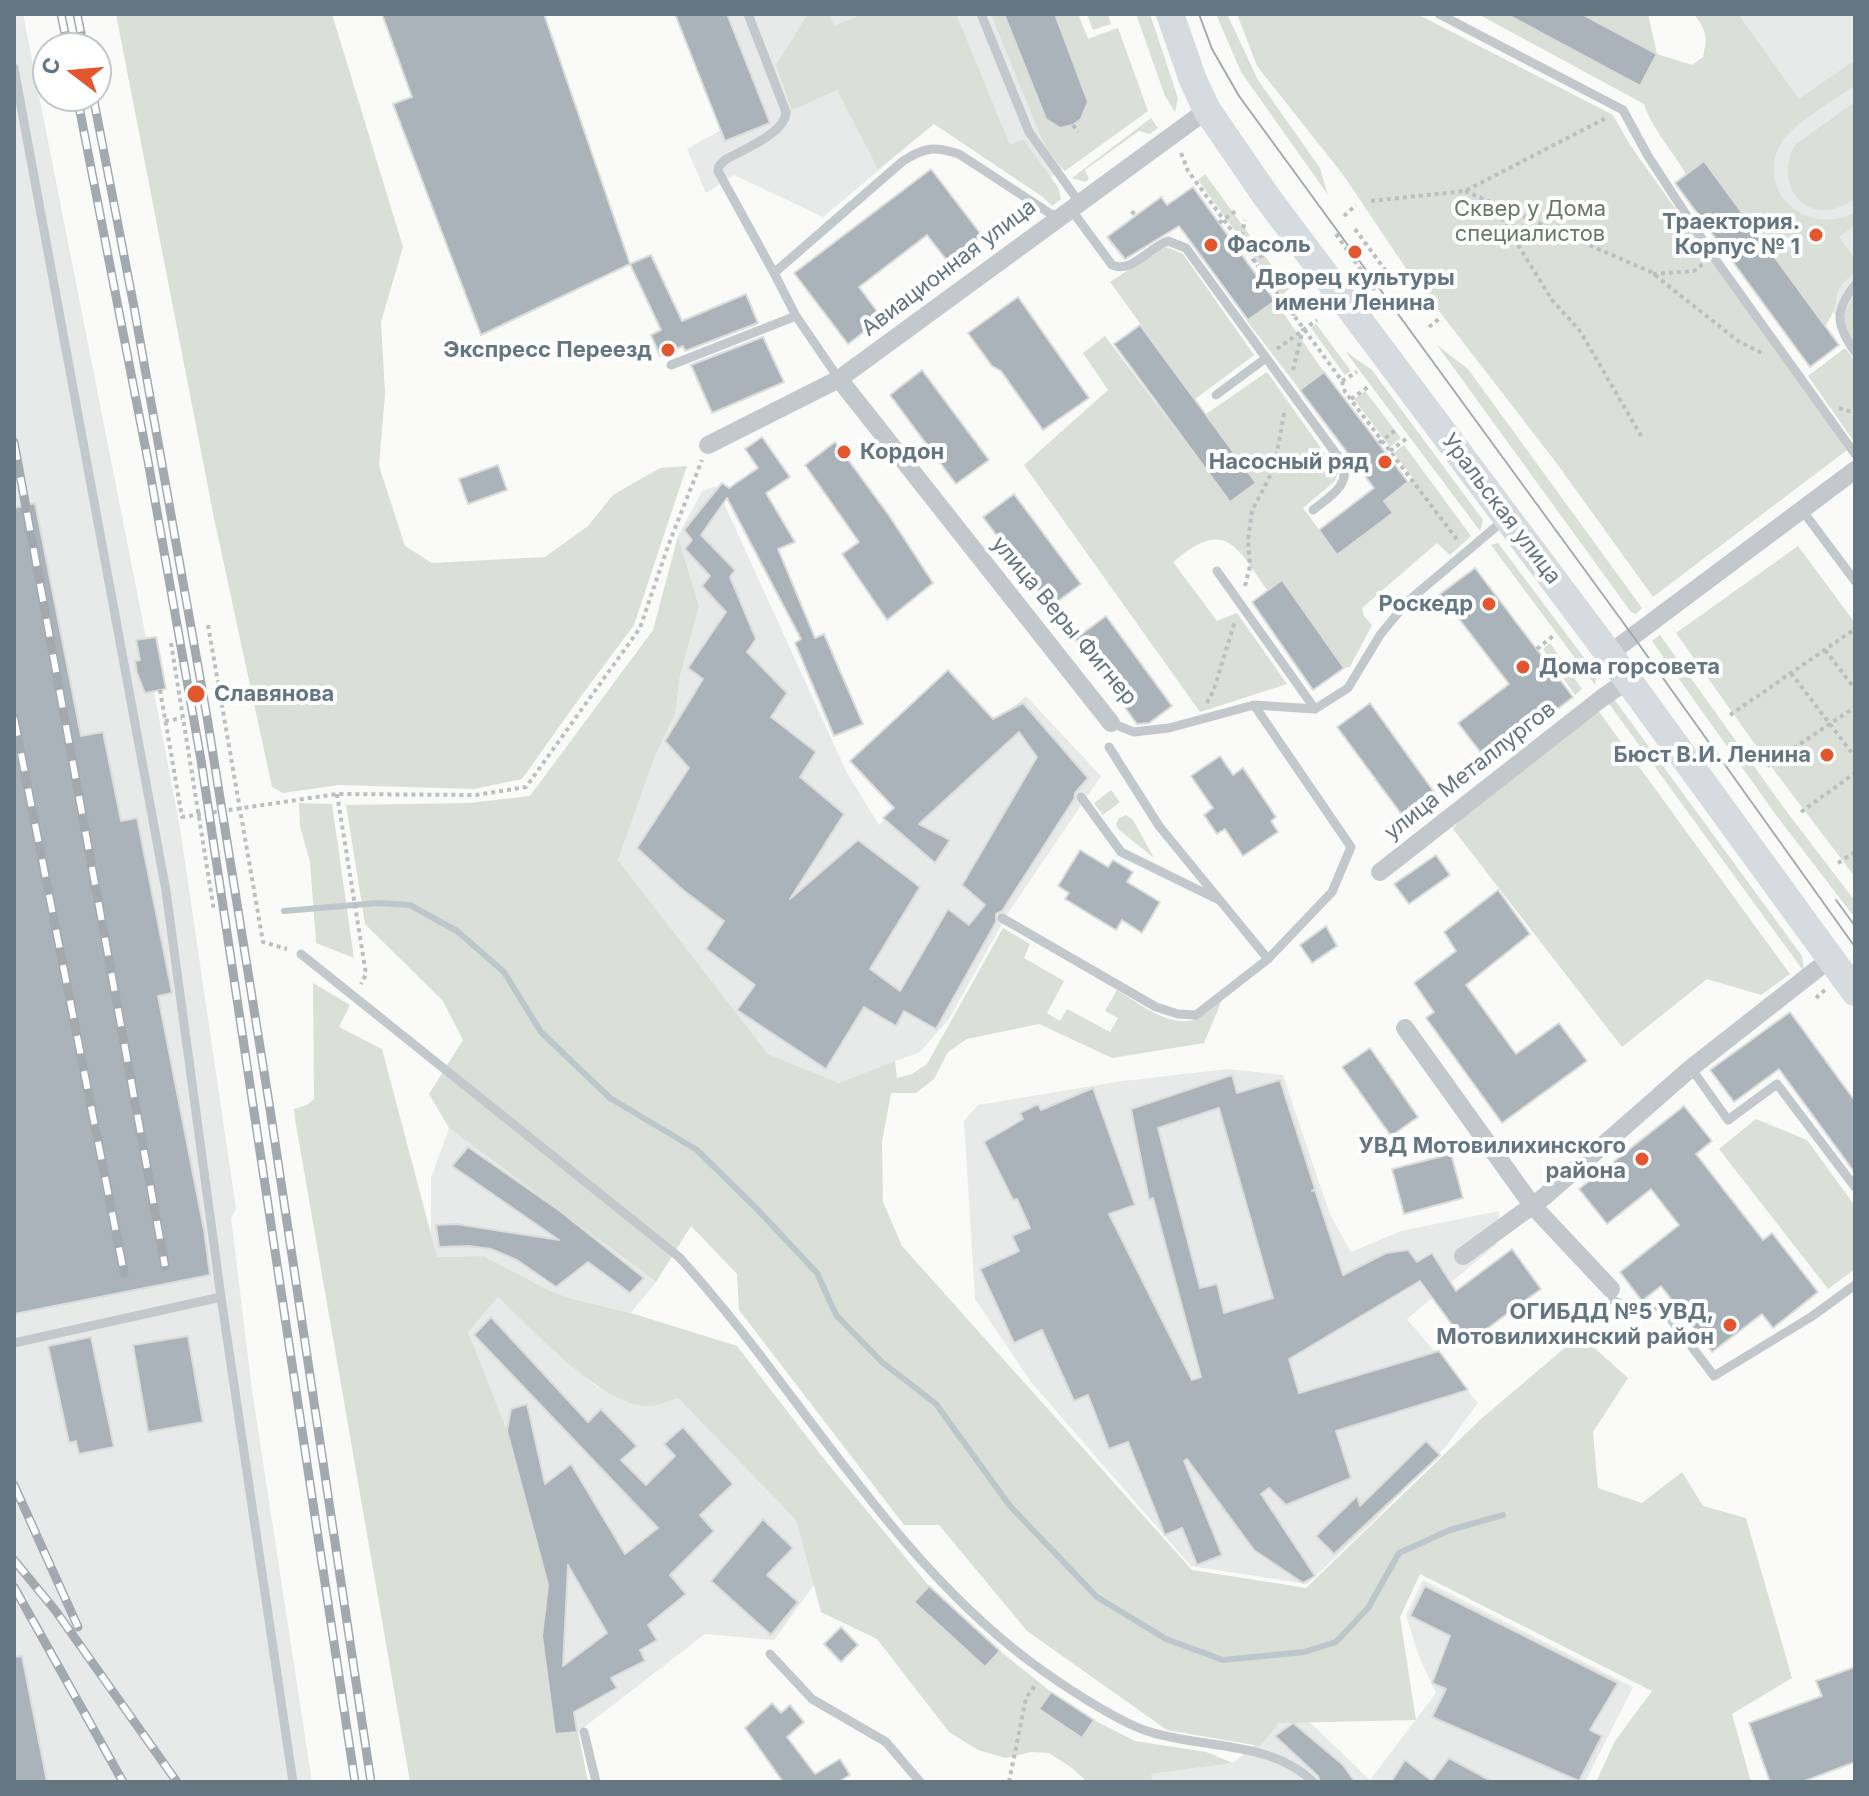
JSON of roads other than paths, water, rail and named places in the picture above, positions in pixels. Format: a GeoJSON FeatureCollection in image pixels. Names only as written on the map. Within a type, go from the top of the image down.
{"type":"FeatureCollection","features":[{"type":"Feature","properties":{"kind":"main road","name":"Уральская улица"},"geometry":{"type":"LineString","coordinates":[[1170,14],[1207,110],[1275,208],[1609,654],[1830,959],[1842,990]]}},
{"type":"Feature","properties":{"kind":"street","name":"Авиационная улица"},"geometry":{"type":"LineString","coordinates":[[708,445],[839,379],[1207,110]]}},
{"type":"Feature","properties":{"kind":"street","name":"улица Веры Фигнер"},"geometry":{"type":"LineString","coordinates":[[839,379],[1111,723]]}},
{"type":"Feature","properties":{"kind":"street"},"geometry":{"type":"LineString","coordinates":[[1609,654],[1855,470]]}},
{"type":"Feature","properties":{"kind":"street","name":"улица Металлургов"},"geometry":{"type":"LineString","coordinates":[[1380,872],[1628,680]]}},
{"type":"Feature","properties":{"kind":"street"},"geometry":{"type":"LineString","coordinates":[[1463,1256],[1532,1205],[1691,1068],[1830,959]]}},
{"type":"Feature","properties":{"kind":"street"},"geometry":{"type":"LineString","coordinates":[[1405,1028],[1532,1205],[1612,1295]]}},
{"type":"Feature","properties":{"kind":"lane"},"geometry":{"type":"LineString","coordinates":[[748,14],[786,119],[778,130],[725,160],[718,171],[796,316],[839,379]]}},
{"type":"Feature","properties":{"kind":"lane"},"geometry":{"type":"LineString","coordinates":[[981,14],[1029,132],[1068,209],[1112,265],[1127,266],[1168,241],[1186,248],[1346,470],[1345,481],[1338,490],[1313,510]]}},
{"type":"Feature","properties":{"kind":"lane"},"geometry":{"type":"LineString","coordinates":[[1439,14],[1623,110],[1648,156],[1713,256],[1855,454]]}},
{"type":"Feature","properties":{"kind":"lane"},"geometry":{"type":"LineString","coordinates":[[14,68],[166,891],[221,1297],[293,1782]]}},
{"type":"Feature","properties":{"kind":"lane"},"geometry":{"type":"LineString","coordinates":[[774,273],[903,161],[921,150],[940,148],[959,154],[1068,209]]}},
{"type":"Feature","properties":{"kind":"lane"},"geometry":{"type":"LineString","coordinates":[[1855,285],[1840,304],[1839,321],[1855,352]]}},
{"type":"Feature","properties":{"kind":"lane"},"geometry":{"type":"LineString","coordinates":[[671,365],[796,316]]}},
{"type":"Feature","properties":{"kind":"lane"},"geometry":{"type":"LineString","coordinates":[[1216,395],[1266,358]]}},
{"type":"Feature","properties":{"kind":"lane"},"geometry":{"type":"LineString","coordinates":[[1802,510],[1855,581]]}},
{"type":"Feature","properties":{"kind":"lane"},"geometry":{"type":"LineString","coordinates":[[1217,571],[1315,709],[1348,688],[1380,635],[1407,602],[1507,518]]}},
{"type":"Feature","properties":{"kind":"lane"},"geometry":{"type":"LineString","coordinates":[[1002,918],[1156,1007],[1178,1014],[1196,1015],[1268,959],[1332,892],[1351,847],[1254,705]]}},
{"type":"Feature","properties":{"kind":"lane","name":"улица Веры Фигнер"},"geometry":{"type":"LineString","coordinates":[[1111,723],[1134,732],[1169,728],[1254,705],[1315,709]]}},
{"type":"Feature","properties":{"kind":"lane"},"geometry":{"type":"LineString","coordinates":[[1109,747],[1159,826],[1268,959]]}},
{"type":"Feature","properties":{"kind":"lane"},"geometry":{"type":"LineString","coordinates":[[1081,797],[1121,852],[1223,901]]}},
{"type":"Feature","properties":{"kind":"lane"},"geometry":{"type":"LineString","coordinates":[[301,954],[679,1257],[714,1295],[784,1390],[930,1570],[1026,1659],[1123,1720],[1148,1731],[1269,1756],[1291,1764],[1313,1782]]}},
{"type":"Feature","properties":{"kind":"lane"},"geometry":{"type":"LineString","coordinates":[[1691,1068],[1728,1120],[1777,1084],[1855,1187]]}},
{"type":"Feature","properties":{"kind":"lane"},"geometry":{"type":"LineString","coordinates":[[1612,1295],[1639,1311],[1660,1305],[1714,1376],[1811,1317],[1855,1285]]}},
{"type":"Feature","properties":{"kind":"lane"},"geometry":{"type":"LineString","coordinates":[[14,1343],[221,1297]]}},
{"type":"Feature","properties":{"kind":"lane"},"geometry":{"type":"LineString","coordinates":[[770,1654],[812,1699],[886,1742],[920,1782]]}},
{"type":"Feature","properties":{"kind":"lane"},"geometry":{"type":"LineString","coordinates":[[584,1732],[596,1782]]}},
{"type":"Feature","properties":{"kind":"waterway"},"geometry":{"type":"LineString","coordinates":[[284,911],[378,903],[410,905],[457,931],[504,972],[541,1032],[610,1098],[697,1150],[757,1209],[817,1273],[836,1315],[882,1362],[936,1404],[1010,1506],[1097,1597],[1166,1639],[1223,1660],[1304,1652],[1336,1642],[1368,1608],[1399,1553],[1450,1530],[1503,1515]]}},
{"type":"Feature","properties":{"kind":"tram line"},"geometry":{"type":"LineString","coordinates":[[1199,14],[1212,49],[1239,96],[1633,636],[1855,947]]}},
{"type":"Feature","properties":{"kind":"tram line"},"geometry":{"type":"LineString","coordinates":[[1836,900],[1855,926]]}},
{"type":"Feature","properties":{"kind":"railway"},"geometry":{"type":"LineString","coordinates":[[61,14],[65,32]]}},
{"type":"Feature","properties":{"kind":"railway"},"geometry":{"type":"LineString","coordinates":[[77,14],[81,32]]}},
{"type":"Feature","properties":{"kind":"railway"},"geometry":{"type":"LineString","coordinates":[[80,112],[148,461],[201,760],[355,1782]]}},
{"type":"Feature","properties":{"kind":"railway"},"geometry":{"type":"LineString","coordinates":[[96,112],[207,717],[270,1109],[371,1782]]}},
{"type":"Feature","properties":{"kind":"railway"},"geometry":{"type":"LineString","coordinates":[[14,442],[165,1266]]}},
{"type":"Feature","properties":{"kind":"railway"},"geometry":{"type":"LineString","coordinates":[[14,718],[124,1273]]}},
{"type":"Feature","properties":{"kind":"railway"},"geometry":{"type":"LineString","coordinates":[[14,1485],[78,1627]]}},
{"type":"Feature","properties":{"kind":"railway"},"geometry":{"type":"LineString","coordinates":[[14,1560],[55,1610],[177,1782]]}},
{"type":"Feature","properties":{"kind":"railway"},"geometry":{"type":"LineString","coordinates":[[14,1587],[123,1782]]}},
{"type":"Feature","properties":{"kind":"place","name":"Траектория. Корпус № 1"},"geometry":{"type":"Point","coordinates":[1816,235]}},
{"type":"Feature","properties":{"kind":"place","name":"Фасоль"},"geometry":{"type":"Point","coordinates":[1211,245]}},
{"type":"Feature","properties":{"kind":"place","name":"Дворец культуры имени Ленина"},"geometry":{"type":"Point","coordinates":[1355,252]}},
{"type":"Feature","properties":{"kind":"place","name":"Экспресс Переезд"},"geometry":{"type":"Point","coordinates":[668,350]}},
{"type":"Feature","properties":{"kind":"place","name":"Кордон"},"geometry":{"type":"Point","coordinates":[844,452]}},
{"type":"Feature","properties":{"kind":"place","name":"Насосный ряд"},"geometry":{"type":"Point","coordinates":[1385,462]}},
{"type":"Feature","properties":{"kind":"place","name":"Роскедр"},"geometry":{"type":"Point","coordinates":[1489,604]}},
{"type":"Feature","properties":{"kind":"place","name":"Дома горсовета"},"geometry":{"type":"Point","coordinates":[1523,667]}},
{"type":"Feature","properties":{"kind":"place","name":"Славянова"},"geometry":{"type":"Point","coordinates":[196,694]}},
{"type":"Feature","properties":{"kind":"place","name":"Бюст В.И. Ленина"},"geometry":{"type":"Point","coordinates":[1827,755]}},
{"type":"Feature","properties":{"kind":"place","name":"УВД Мотовилихинского района"},"geometry":{"type":"Point","coordinates":[1642,1159]}},
{"type":"Feature","properties":{"kind":"place","name":"ОГИБДД №5 УВД, Мотовилихинский район"},"geometry":{"type":"Point","coordinates":[1730,1325]}},
{"type":"Feature","properties":{"kind":"park label","name":"Сквер у Дома специалистов"},"geometry":{"type":"Point","coordinates":[1530,222]}}]}
